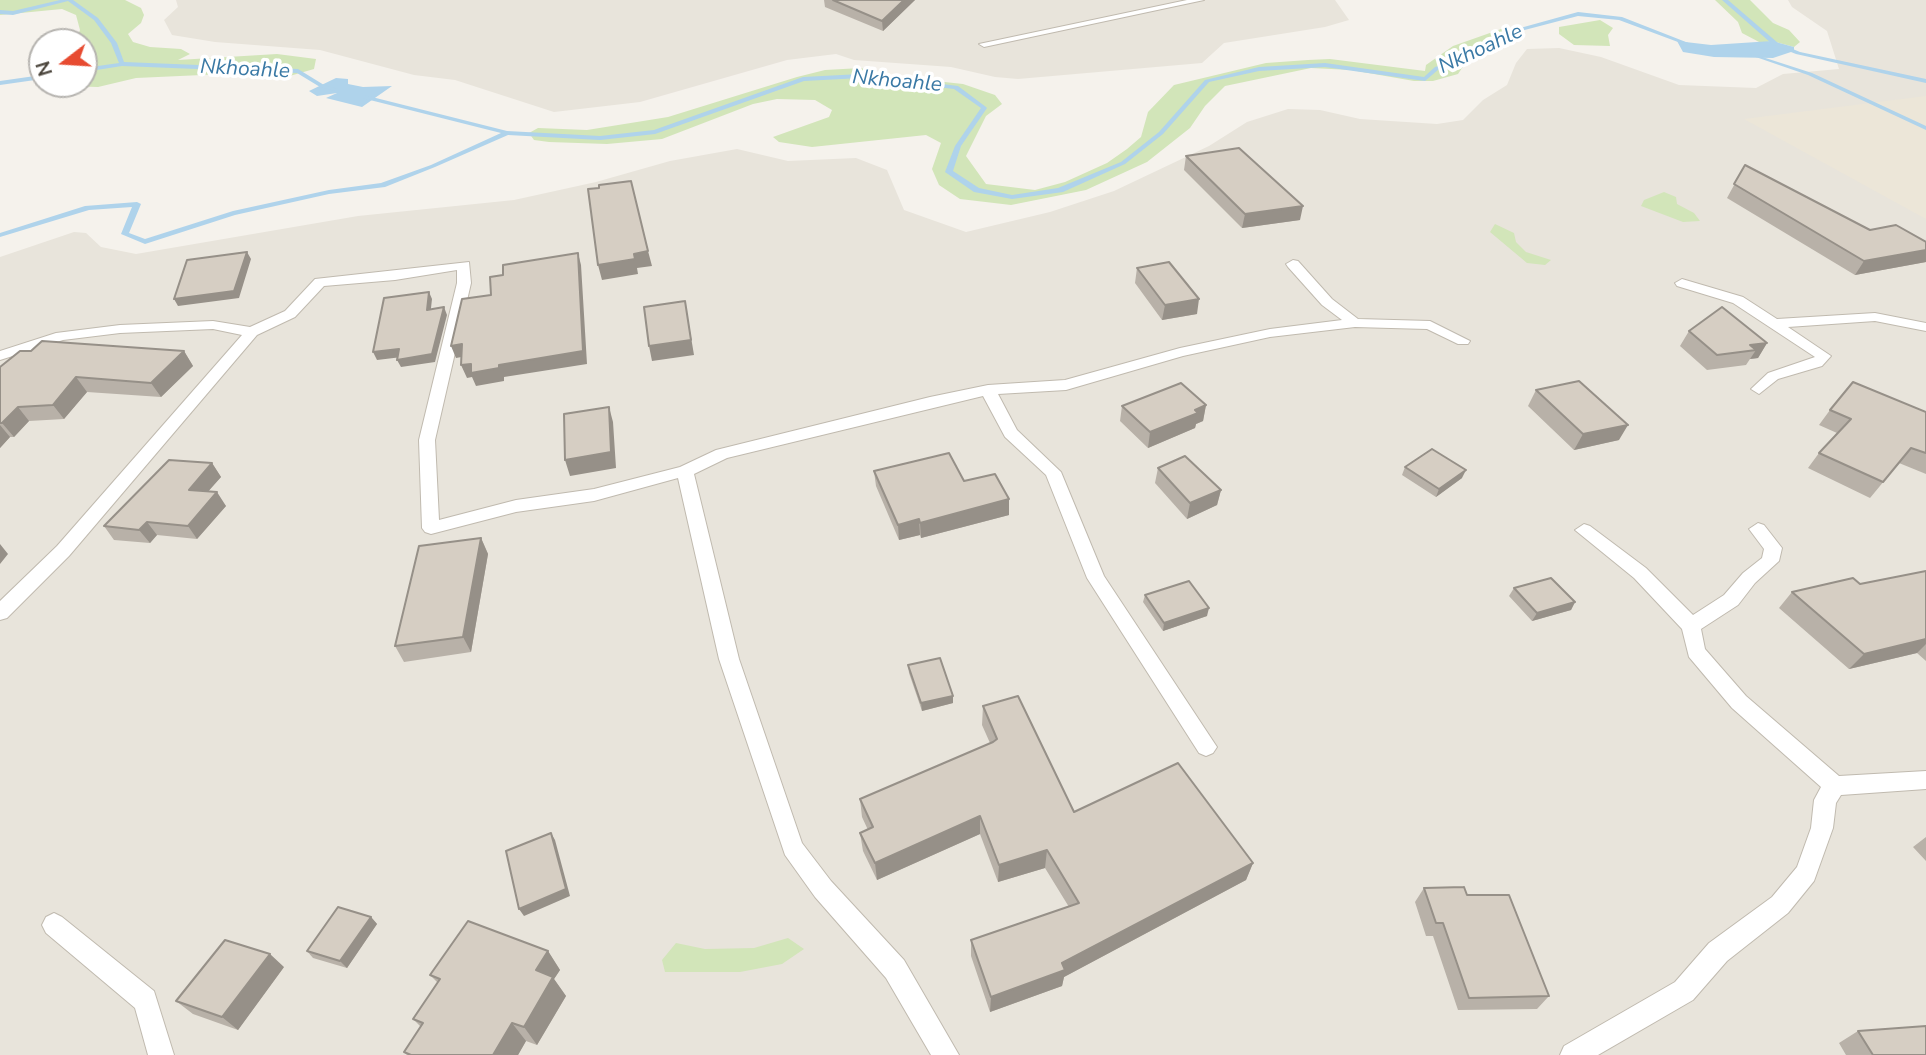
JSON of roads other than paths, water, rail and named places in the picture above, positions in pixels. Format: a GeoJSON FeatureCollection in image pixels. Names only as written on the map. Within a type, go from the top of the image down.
{"type":"FeatureCollection","features":[{"type":"Feature","properties":{"kind":"lane"},"geometry":{"type":"LineString","coordinates":[[984,44],[1200,0]]}},
{"type":"Feature","properties":{"kind":"lane"},"geometry":{"type":"LineString","coordinates":[[1293,264],[1327,302],[1354,323]]}},
{"type":"Feature","properties":{"kind":"lane"},"geometry":{"type":"LineString","coordinates":[[0,614],[63,551],[166,435],[252,332],[290,314],[320,282],[395,276],[464,265],[464,283],[427,440],[430,527],[516,506],[594,495],[685,471],[722,454],[988,390],[1066,385],[1180,352],[1270,333],[1354,323],[1430,325],[1463,341]]}},
{"type":"Feature","properties":{"kind":"lane"},"geometry":{"type":"LineString","coordinates":[[1682,284],[1738,300],[1824,356],[1817,363],[1773,376],[1759,389]]}},
{"type":"Feature","properties":{"kind":"lane"},"geometry":{"type":"LineString","coordinates":[[1777,323],[1875,317],[1926,327]]}},
{"type":"Feature","properties":{"kind":"lane"},"geometry":{"type":"LineString","coordinates":[[0,356],[61,336],[120,329],[214,325],[252,332]]}},
{"type":"Feature","properties":{"kind":"lane"},"geometry":{"type":"LineString","coordinates":[[988,390],[1010,433],[1053,472],[1096,578],[1206,747]]}},
{"type":"Feature","properties":{"kind":"lane"},"geometry":{"type":"LineString","coordinates":[[685,471],[729,659],[793,848],[823,889],[895,969],[946,1055]]}},
{"type":"Feature","properties":{"kind":"lane"},"geometry":{"type":"LineString","coordinates":[[1691,626],[1731,600],[1749,578],[1770,561],[1773,548],[1758,529]]}},
{"type":"Feature","properties":{"kind":"lane"},"geometry":{"type":"LineString","coordinates":[[1584,530],[1640,573],[1691,626],[1696,652],[1738,702],[1835,786],[1926,780]]}},
{"type":"Feature","properties":{"kind":"lane"},"geometry":{"type":"LineString","coordinates":[[1573,1055],[1684,990],[1718,952],[1780,905],[1806,873],[1822,828],[1825,800],[1835,786]]}},
{"type":"Feature","properties":{"kind":"lane"},"geometry":{"type":"LineString","coordinates":[[54,925],[145,1000],[161,1055]]}},
{"type":"Feature","properties":{"kind":"water"},"geometry":{"type":"Polygon","coordinates":[[[1677,41],[1711,45],[1772,41],[1794,47],[1794,51],[1773,58],[1714,57],[1683,52],[1677,41]]]}},
{"type":"Feature","properties":{"kind":"water"},"geometry":{"type":"Polygon","coordinates":[[[336,78],[348,79],[348,84],[363,87],[392,86],[362,107],[326,98],[337,93],[317,96],[309,91],[336,78]]]}},
{"type":"Feature","properties":{"kind":"waterway","name":"Nkhoahle"},"geometry":{"type":"LineString","coordinates":[[0,12],[13,13],[67,0]]}},
{"type":"Feature","properties":{"kind":"waterway","name":"Nkhoahle"},"geometry":{"type":"LineString","coordinates":[[70,0],[96,19],[114,43],[122,64]]}},
{"type":"Feature","properties":{"kind":"waterway","name":"Nkhoahle"},"geometry":{"type":"LineString","coordinates":[[1725,0],[1776,44],[1766,45]]}},
{"type":"Feature","properties":{"kind":"waterway","name":"Nkhoahle"},"geometry":{"type":"LineString","coordinates":[[507,133],[600,138],[655,132],[803,79],[861,76],[956,87],[984,108],[958,146],[949,172],[977,190],[1012,197],[1060,190],[1123,163],[1161,133],[1207,81],[1259,69],[1325,65],[1425,79],[1437,68],[1483,53],[1515,31],[1578,14],[1620,18],[1688,44]]}},
{"type":"Feature","properties":{"kind":"waterway"},"geometry":{"type":"LineString","coordinates":[[1783,47],[1798,53],[1926,81]]}},
{"type":"Feature","properties":{"kind":"waterway"},"geometry":{"type":"LineString","coordinates":[[1752,54],[1810,74],[1926,128]]}},
{"type":"Feature","properties":{"kind":"waterway"},"geometry":{"type":"LineString","coordinates":[[98,68],[122,64]]}},
{"type":"Feature","properties":{"kind":"waterway","name":"Nkhoahle"},"geometry":{"type":"LineString","coordinates":[[122,64],[298,71],[322,86],[335,89]]}},
{"type":"Feature","properties":{"kind":"waterway"},"geometry":{"type":"LineString","coordinates":[[0,83],[28,79]]}},
{"type":"Feature","properties":{"kind":"waterway","name":"Nkhoahle"},"geometry":{"type":"LineString","coordinates":[[364,97],[507,133]]}},
{"type":"Feature","properties":{"kind":"waterway"},"geometry":{"type":"LineString","coordinates":[[0,235],[88,208],[137,204],[125,234],[145,242],[233,213],[329,192],[382,185],[507,133]]}}]}
